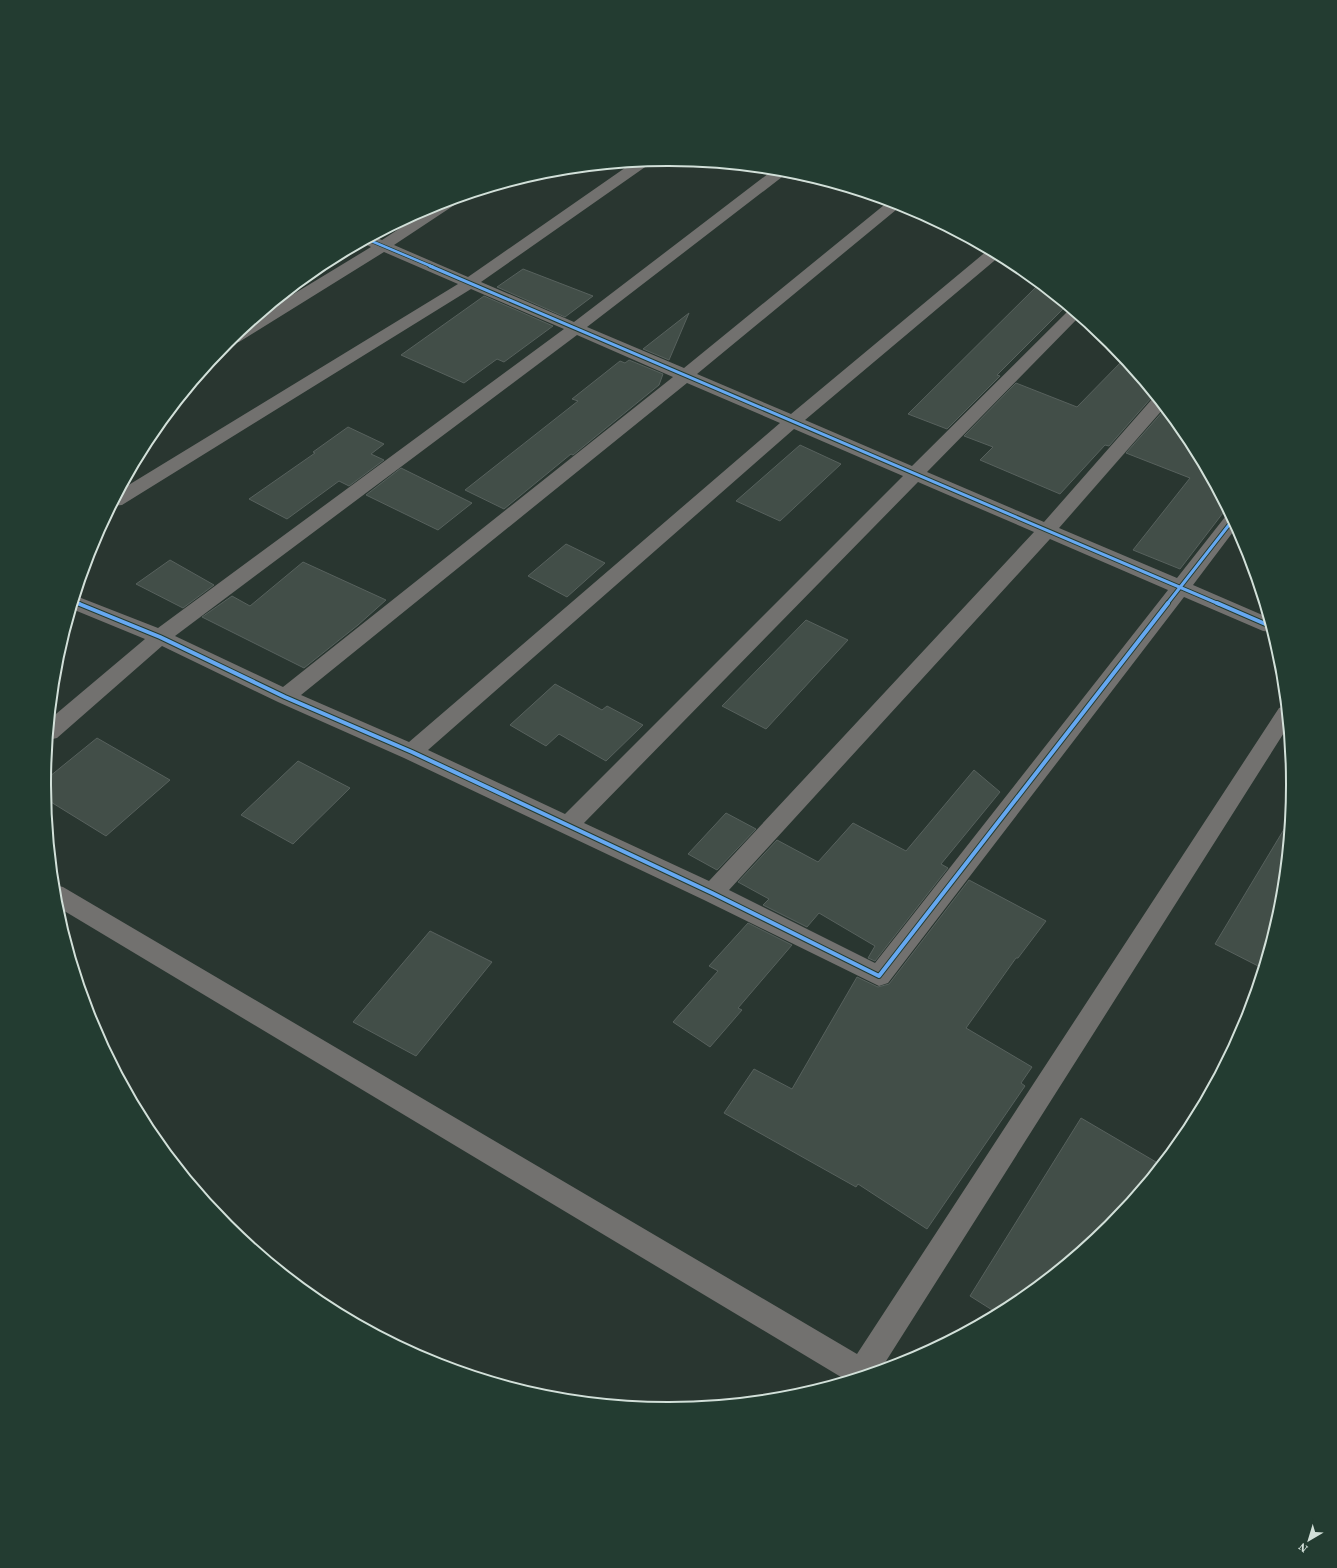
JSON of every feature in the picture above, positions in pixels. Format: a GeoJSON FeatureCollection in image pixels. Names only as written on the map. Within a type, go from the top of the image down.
{"type":"FeatureCollection","features":[{"type":"Feature","properties":{"kind":"street"},"geometry":{"type":"LineString","coordinates":[[123,496],[470,283],[635,168]]}},
{"type":"Feature","properties":{"kind":"street"},"geometry":{"type":"LineString","coordinates":[[54,728],[160,637],[576,328],[774,176]]}},
{"type":"Feature","properties":{"kind":"street"},"geometry":{"type":"LineString","coordinates":[[285,697],[686,376],[891,208]]}},
{"type":"Feature","properties":{"kind":"street"},"geometry":{"type":"LineString","coordinates":[[265,317],[376,243],[416,221]]}},
{"type":"Feature","properties":{"kind":"street"},"geometry":{"type":"LineString","coordinates":[[376,243],[1265,624]]}},
{"type":"Feature","properties":{"kind":"street"},"geometry":{"type":"LineString","coordinates":[[412,752],[793,421],[989,257]]}},
{"type":"Feature","properties":{"kind":"street"},"geometry":{"type":"LineString","coordinates":[[568,826],[1071,316]]}},
{"type":"Feature","properties":{"kind":"street"},"geometry":{"type":"LineString","coordinates":[[712,893],[1047,530],[1156,405]]}},
{"type":"Feature","properties":{"kind":"street"},"geometry":{"type":"LineString","coordinates":[[78,604],[160,637],[285,697],[412,752],[712,893],[879,976],[1229,525]]}},
{"type":"Feature","properties":{"kind":"street"},"geometry":{"type":"LineString","coordinates":[[864,1370],[1283,718]]}},
{"type":"Feature","properties":{"kind":"street"},"geometry":{"type":"LineString","coordinates":[[62,898],[857,1372]]}},
{"type":"Feature","properties":{"kind":"building"},"geometry":{"type":"Polygon","coordinates":[[[523,269],[593,296],[565,317],[497,287],[523,269]]]}},
{"type":"Feature","properties":{"kind":"building"},"geometry":{"type":"Polygon","coordinates":[[[1035,288],[1063,309],[997,375],[1000,376],[947,429],[908,414],[1035,288]]]}},
{"type":"Feature","properties":{"kind":"building"},"geometry":{"type":"Polygon","coordinates":[[[484,296],[553,326],[504,362],[497,359],[464,383],[401,355],[484,296]]]}},
{"type":"Feature","properties":{"kind":"building"},"geometry":{"type":"Polygon","coordinates":[[[689,313],[669,360],[643,349],[689,313]]]}},
{"type":"Feature","properties":{"kind":"building"},"geometry":{"type":"Polygon","coordinates":[[[629,360],[663,374],[659,385],[573,455],[571,454],[504,509],[465,490],[578,401],[572,399],[620,361],[625,363],[629,360]]]}},
{"type":"Feature","properties":{"kind":"building"},"geometry":{"type":"Polygon","coordinates":[[[1120,363],[1151,399],[1109,446],[1105,445],[1060,494],[980,460],[993,447],[964,436],[1016,383],[1077,407],[1120,363]]]}},
{"type":"Feature","properties":{"kind":"building"},"geometry":{"type":"Polygon","coordinates":[[[1162,413],[1182,441],[1203,475],[1222,511],[1223,513],[1180,569],[1133,550],[1190,478],[1126,453],[1162,413]]]}},
{"type":"Feature","properties":{"kind":"building"},"geometry":{"type":"Polygon","coordinates":[[[348,427],[384,444],[371,454],[384,460],[349,486],[339,481],[287,519],[249,499],[315,453],[313,452],[348,427]]]}},
{"type":"Feature","properties":{"kind":"building"},"geometry":{"type":"Polygon","coordinates":[[[800,445],[841,464],[780,521],[736,501],[800,445]]]}},
{"type":"Feature","properties":{"kind":"building"},"geometry":{"type":"Polygon","coordinates":[[[401,468],[472,503],[438,530],[366,495],[401,468]]]}},
{"type":"Feature","properties":{"kind":"building"},"geometry":{"type":"Polygon","coordinates":[[[566,544],[605,563],[567,597],[528,576],[566,544]]]}},
{"type":"Feature","properties":{"kind":"building"},"geometry":{"type":"Polygon","coordinates":[[[170,560],[214,585],[183,608],[136,584],[170,560]]]}},
{"type":"Feature","properties":{"kind":"building"},"geometry":{"type":"Polygon","coordinates":[[[303,562],[386,600],[358,625],[304,668],[202,617],[232,596],[250,606],[303,562]]]}},
{"type":"Feature","properties":{"kind":"building"},"geometry":{"type":"Polygon","coordinates":[[[806,620],[848,640],[766,729],[722,706],[806,620]]]}},
{"type":"Feature","properties":{"kind":"building"},"geometry":{"type":"Polygon","coordinates":[[[555,684],[602,710],[607,706],[643,725],[606,761],[559,734],[546,746],[510,725],[555,684]]]}},
{"type":"Feature","properties":{"kind":"building"},"geometry":{"type":"Polygon","coordinates":[[[97,738],[170,780],[106,836],[51,802],[51,775],[97,738]]]}},
{"type":"Feature","properties":{"kind":"building"},"geometry":{"type":"Polygon","coordinates":[[[298,761],[350,788],[293,844],[241,815],[298,761]]]}},
{"type":"Feature","properties":{"kind":"building"},"geometry":{"type":"Polygon","coordinates":[[[974,770],[1000,792],[941,864],[948,868],[875,961],[868,958],[875,946],[819,913],[807,927],[763,905],[769,899],[738,882],[777,840],[818,862],[853,823],[906,851],[974,770]]]}},
{"type":"Feature","properties":{"kind":"building"},"geometry":{"type":"Polygon","coordinates":[[[726,813],[756,829],[717,870],[688,854],[726,813]]]}},
{"type":"Feature","properties":{"kind":"building"},"geometry":{"type":"Polygon","coordinates":[[[1285,828],[1281,865],[1274,904],[1265,944],[1258,966],[1215,944],[1285,828]]]}},
{"type":"Feature","properties":{"kind":"building"},"geometry":{"type":"Polygon","coordinates":[[[969,880],[1046,921],[1018,958],[1016,958],[966,1028],[1032,1067],[1021,1083],[1025,1086],[927,1229],[858,1184],[856,1187],[724,1113],[754,1069],[792,1089],[857,977],[878,987],[889,984],[969,880]]]}},
{"type":"Feature","properties":{"kind":"building"},"geometry":{"type":"Polygon","coordinates":[[[748,923],[792,945],[738,1008],[742,1010],[710,1047],[673,1022],[718,971],[709,966],[748,923]]]}},
{"type":"Feature","properties":{"kind":"building"},"geometry":{"type":"Polygon","coordinates":[[[430,931],[492,962],[416,1056],[353,1022],[430,931]]]}},
{"type":"Feature","properties":{"kind":"building"},"geometry":{"type":"Polygon","coordinates":[[[1081,1118],[1156,1162],[1133,1191],[1105,1221],[1076,1248],[1044,1274],[992,1310],[970,1296],[1081,1118]]]}},
{"type":"Feature","properties":{"kind":"cycle path"},"geometry":{"type":"LineString","coordinates":[[373,242],[1265,624]]}},
{"type":"Feature","properties":{"kind":"cycle path"},"geometry":{"type":"LineString","coordinates":[[78,604],[160,637],[285,697],[412,752],[712,893],[879,976],[1229,525]]}}]}
